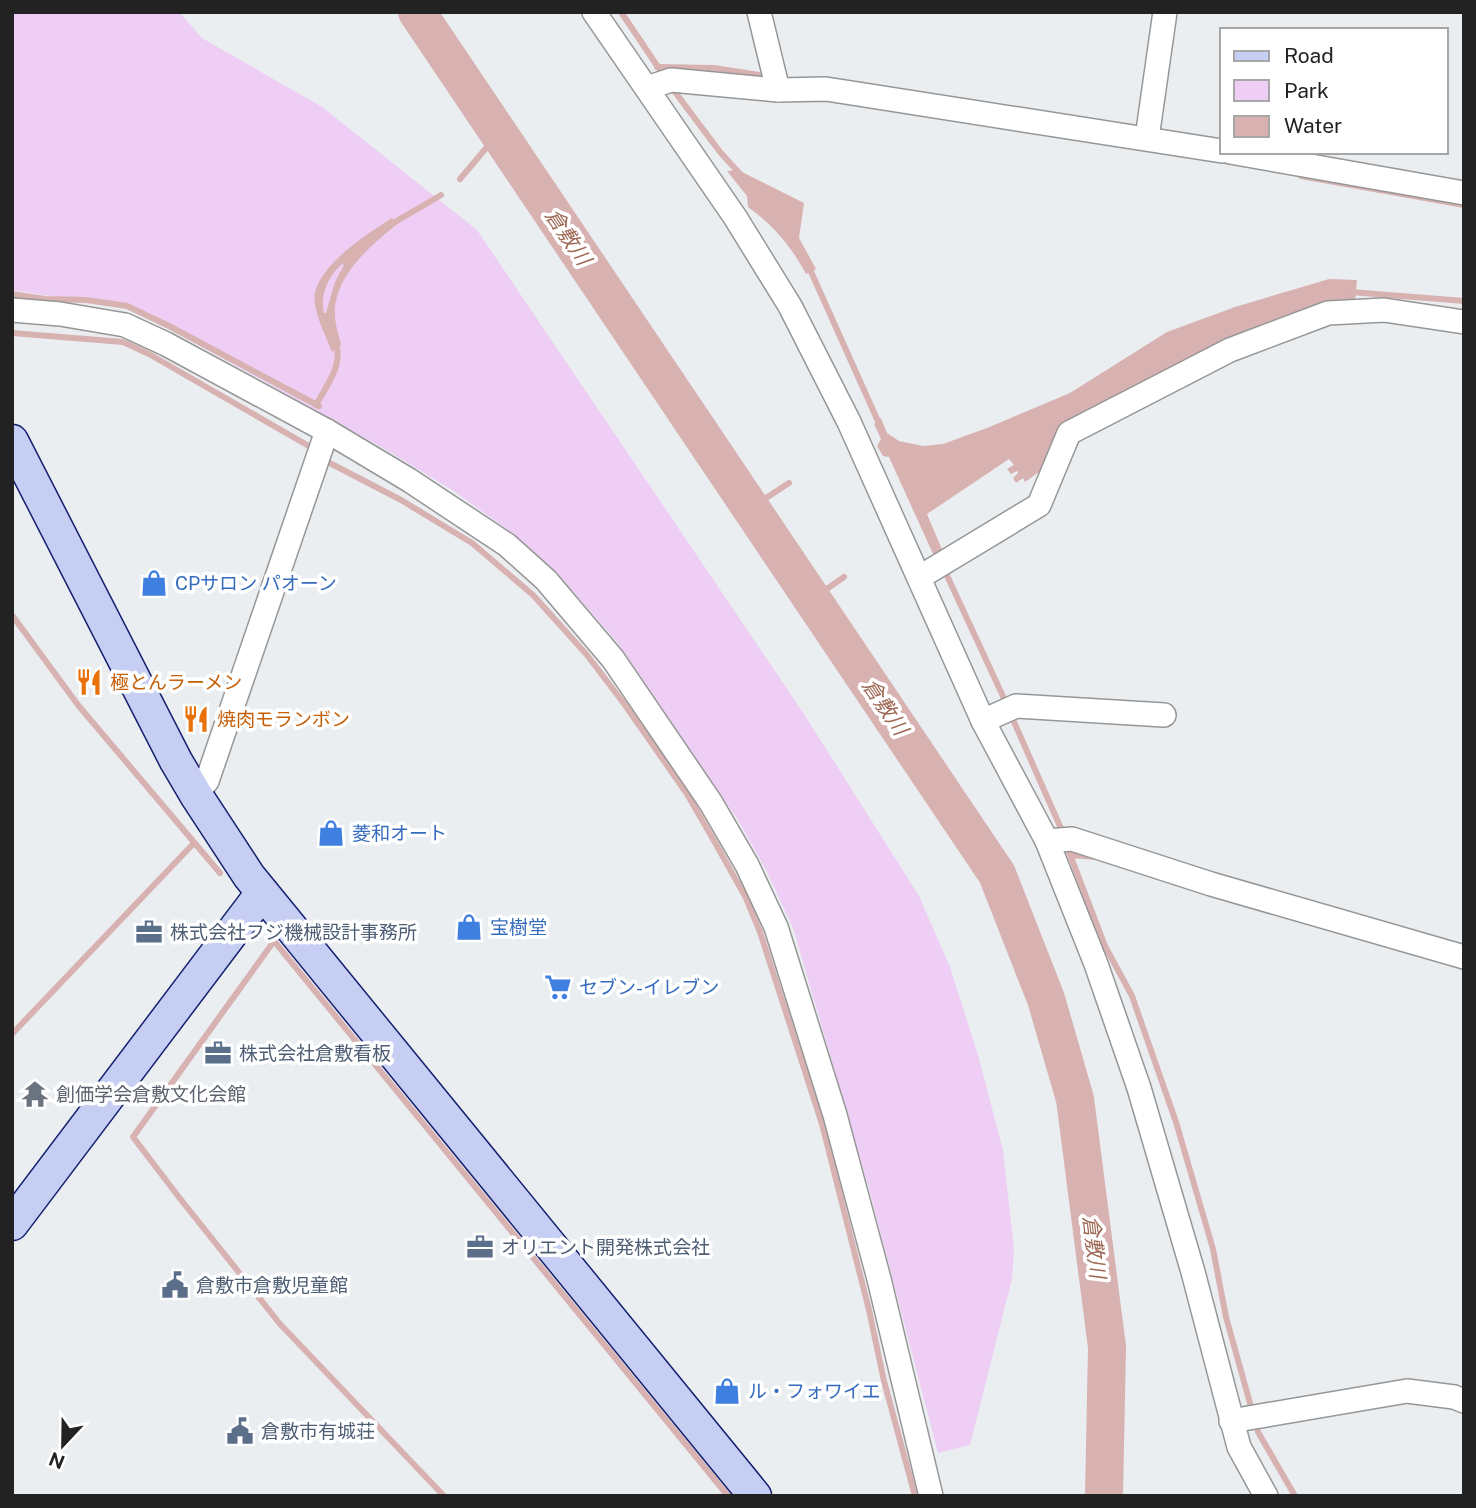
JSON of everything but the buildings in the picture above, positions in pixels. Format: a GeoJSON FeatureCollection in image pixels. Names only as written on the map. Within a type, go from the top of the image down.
{"type":"FeatureCollection","features":[{"type":"Feature","properties":{"kind":"street"},"geometry":{"type":"LineString","coordinates":[[594,12],[660,84],[735,217],[790,306],[849,422],[935,567],[1059,840],[1096,964],[1139,1088],[1193,1272],[1246,1418],[1240,1447],[1266,1496]]}},
{"type":"Feature","properties":{"kind":"street"},"geometry":{"type":"LineString","coordinates":[[759,12],[778,90]]}},
{"type":"Feature","properties":{"kind":"street"},"geometry":{"type":"LineString","coordinates":[[1147,138],[1165,12]]}},
{"type":"Feature","properties":{"kind":"street"},"geometry":{"type":"LineString","coordinates":[[660,84],[778,90],[826,89],[1220,151]]}},
{"type":"Feature","properties":{"kind":"street"},"geometry":{"type":"LineString","coordinates":[[1241,154],[1464,193]]}},
{"type":"Feature","properties":{"kind":"street"},"geometry":{"type":"LineString","coordinates":[[12,310],[60,314],[124,325],[166,344],[322,444],[477,524],[546,580],[613,659],[678,752],[729,834],[776,927],[835,1115],[879,1279],[931,1496]]}},
{"type":"Feature","properties":{"kind":"street"},"geometry":{"type":"LineString","coordinates":[[935,567],[1039,505],[1069,433],[1230,350],[1328,313],[1384,310],[1464,322]]}},
{"type":"Feature","properties":{"kind":"street"},"geometry":{"type":"LineString","coordinates":[[196,795],[207,781],[322,444]]}},
{"type":"Feature","properties":{"kind":"street"},"geometry":{"type":"LineString","coordinates":[[16,459],[196,795],[262,893],[755,1496]]}},
{"type":"Feature","properties":{"kind":"street"},"geometry":{"type":"LineString","coordinates":[[1000,713],[1164,715]]}},
{"type":"Feature","properties":{"kind":"street"},"geometry":{"type":"LineString","coordinates":[[1059,840],[1464,957]]}},
{"type":"Feature","properties":{"kind":"street"},"geometry":{"type":"LineString","coordinates":[[12,1224],[262,893]]}},
{"type":"Feature","properties":{"kind":"street"},"geometry":{"type":"LineString","coordinates":[[1246,1418],[1407,1391],[1454,1397],[1464,1401]]}},
{"type":"Feature","properties":{"kind":"green space"},"geometry":{"type":"Polygon","coordinates":[[[179,12],[202,38],[322,107],[477,230],[804,714],[919,896],[950,967],[978,1055],[1003,1150],[1014,1248],[1012,1279],[970,1445],[938,1453],[868,1185],[793,928],[767,872],[738,820],[617,642],[562,579],[507,529],[452,490],[383,448],[161,324],[126,308],[12,290],[12,14],[179,12]]]}},
{"type":"Feature","properties":{"kind":"water"},"geometry":{"type":"Polygon","coordinates":[[[738,170],[804,203],[799,238],[816,269],[806,274],[781,237],[748,207],[747,196],[727,171],[738,170]]]}},
{"type":"Feature","properties":{"kind":"water"},"geometry":{"type":"Polygon","coordinates":[[[392,218],[396,225],[354,265],[339,290],[335,318],[341,345],[332,352],[316,311],[315,292],[321,279],[342,255],[392,218]],[[344,265],[337,269],[326,286],[324,313],[326,313],[335,282],[344,265]]]}},
{"type":"Feature","properties":{"kind":"water"},"geometry":{"type":"Polygon","coordinates":[[[1329,279],[1357,280],[1355,301],[1092,413],[1046,467],[1025,482],[1023,478],[1016,483],[1013,478],[1017,471],[1011,474],[1007,469],[1014,465],[1009,459],[927,514],[943,552],[934,556],[889,457],[883,456],[877,446],[881,439],[874,424],[881,418],[887,433],[899,441],[923,446],[943,444],[1070,393],[1167,332],[1235,307],[1329,279]]]}},
{"type":"Feature","properties":{"kind":"waterway","name":"倉敷川"},"geometry":{"type":"LineString","coordinates":[[417,12],[997,874],[1046,999],[1075,1099],[1107,1347],[1104,1496]]}},
{"type":"Feature","properties":{"kind":"waterway"},"geometry":{"type":"LineString","coordinates":[[621,12],[664,76]]}},
{"type":"Feature","properties":{"kind":"waterway"},"geometry":{"type":"LineString","coordinates":[[657,67],[714,68],[759,75]]}},
{"type":"Feature","properties":{"kind":"waterway"},"geometry":{"type":"LineString","coordinates":[[672,88],[720,152],[741,175]]}},
{"type":"Feature","properties":{"kind":"waterway"},"geometry":{"type":"LineString","coordinates":[[460,179],[498,134]]}},
{"type":"Feature","properties":{"kind":"waterway"},"geometry":{"type":"LineString","coordinates":[[1301,176],[1464,205]]}},
{"type":"Feature","properties":{"kind":"waterway"},"geometry":{"type":"LineString","coordinates":[[390,225],[441,195]]}},
{"type":"Feature","properties":{"kind":"waterway"},"geometry":{"type":"LineString","coordinates":[[808,265],[881,428]]}},
{"type":"Feature","properties":{"kind":"waterway"},"geometry":{"type":"LineString","coordinates":[[1351,292],[1464,301]]}},
{"type":"Feature","properties":{"kind":"waterway"},"geometry":{"type":"LineString","coordinates":[[12,294],[127,306],[319,406]]}},
{"type":"Feature","properties":{"kind":"waterway"},"geometry":{"type":"LineString","coordinates":[[12,333],[123,342],[149,354],[314,449]]}},
{"type":"Feature","properties":{"kind":"waterway"},"geometry":{"type":"LineString","coordinates":[[316,405],[336,367],[336,343]]}},
{"type":"Feature","properties":{"kind":"waterway"},"geometry":{"type":"LineString","coordinates":[[324,460],[401,500],[472,543],[533,595],[587,655],[625,705],[687,794],[717,846],[746,898],[760,932],[822,1124],[884,1381],[915,1496]]}},
{"type":"Feature","properties":{"kind":"waterway"},"geometry":{"type":"LineString","coordinates":[[749,509],[789,483]]}},
{"type":"Feature","properties":{"kind":"waterway"},"geometry":{"type":"LineString","coordinates":[[944,569],[1007,705]]}},
{"type":"Feature","properties":{"kind":"waterway"},"geometry":{"type":"LineString","coordinates":[[811,600],[844,577]]}},
{"type":"Feature","properties":{"kind":"waterway"},"geometry":{"type":"LineString","coordinates":[[12,615],[78,705],[220,873]]}},
{"type":"Feature","properties":{"kind":"waterway"},"geometry":{"type":"LineString","coordinates":[[1011,715],[1063,833]]}},
{"type":"Feature","properties":{"kind":"waterway"},"geometry":{"type":"LineString","coordinates":[[12,1034],[194,843]]}},
{"type":"Feature","properties":{"kind":"waterway"},"geometry":{"type":"LineString","coordinates":[[1066,844],[1105,946],[1132,996],[1176,1122],[1213,1249],[1226,1317],[1258,1432],[1295,1496]]}},
{"type":"Feature","properties":{"kind":"waterway"},"geometry":{"type":"LineString","coordinates":[[1071,855],[1097,857]]}},
{"type":"Feature","properties":{"kind":"waterway"},"geometry":{"type":"LineString","coordinates":[[271,936],[274,941],[133,1137],[280,1324],[444,1496]]}},
{"type":"Feature","properties":{"kind":"waterway"},"geometry":{"type":"LineString","coordinates":[[274,941],[728,1496]]}},
{"type":"Feature","properties":{"kind":"place","name":"CPサロン パオーン"},"geometry":{"type":"Point","coordinates":[154,583]}},
{"type":"Feature","properties":{"kind":"place","name":"極とんラーメン"},"geometry":{"type":"Point","coordinates":[89,682]}},
{"type":"Feature","properties":{"kind":"place","name":"焼肉モランボン"},"geometry":{"type":"Point","coordinates":[196,719]}},
{"type":"Feature","properties":{"kind":"place","name":"菱和オート"},"geometry":{"type":"Point","coordinates":[331,833]}},
{"type":"Feature","properties":{"kind":"place","name":"宝樹堂"},"geometry":{"type":"Point","coordinates":[469,927]}},
{"type":"Feature","properties":{"kind":"place","name":"株式会社フジ機械設計事務所"},"geometry":{"type":"Point","coordinates":[149,932]}},
{"type":"Feature","properties":{"kind":"place","name":"セブン-イレブン"},"geometry":{"type":"Point","coordinates":[558,987]}},
{"type":"Feature","properties":{"kind":"place","name":"株式会社倉敷看板"},"geometry":{"type":"Point","coordinates":[218,1053]}},
{"type":"Feature","properties":{"kind":"place","name":"創価学会倉敷文化会館"},"geometry":{"type":"Point","coordinates":[35,1094]}},
{"type":"Feature","properties":{"kind":"place","name":"オリエント開発株式会社"},"geometry":{"type":"Point","coordinates":[480,1247]}},
{"type":"Feature","properties":{"kind":"place","name":"倉敷市倉敷児童館"},"geometry":{"type":"Point","coordinates":[175,1285]}},
{"type":"Feature","properties":{"kind":"place","name":"ル・フォワイエ"},"geometry":{"type":"Point","coordinates":[727,1391]}},
{"type":"Feature","properties":{"kind":"place","name":"倉敷市有城荘"},"geometry":{"type":"Point","coordinates":[240,1431]}}]}
